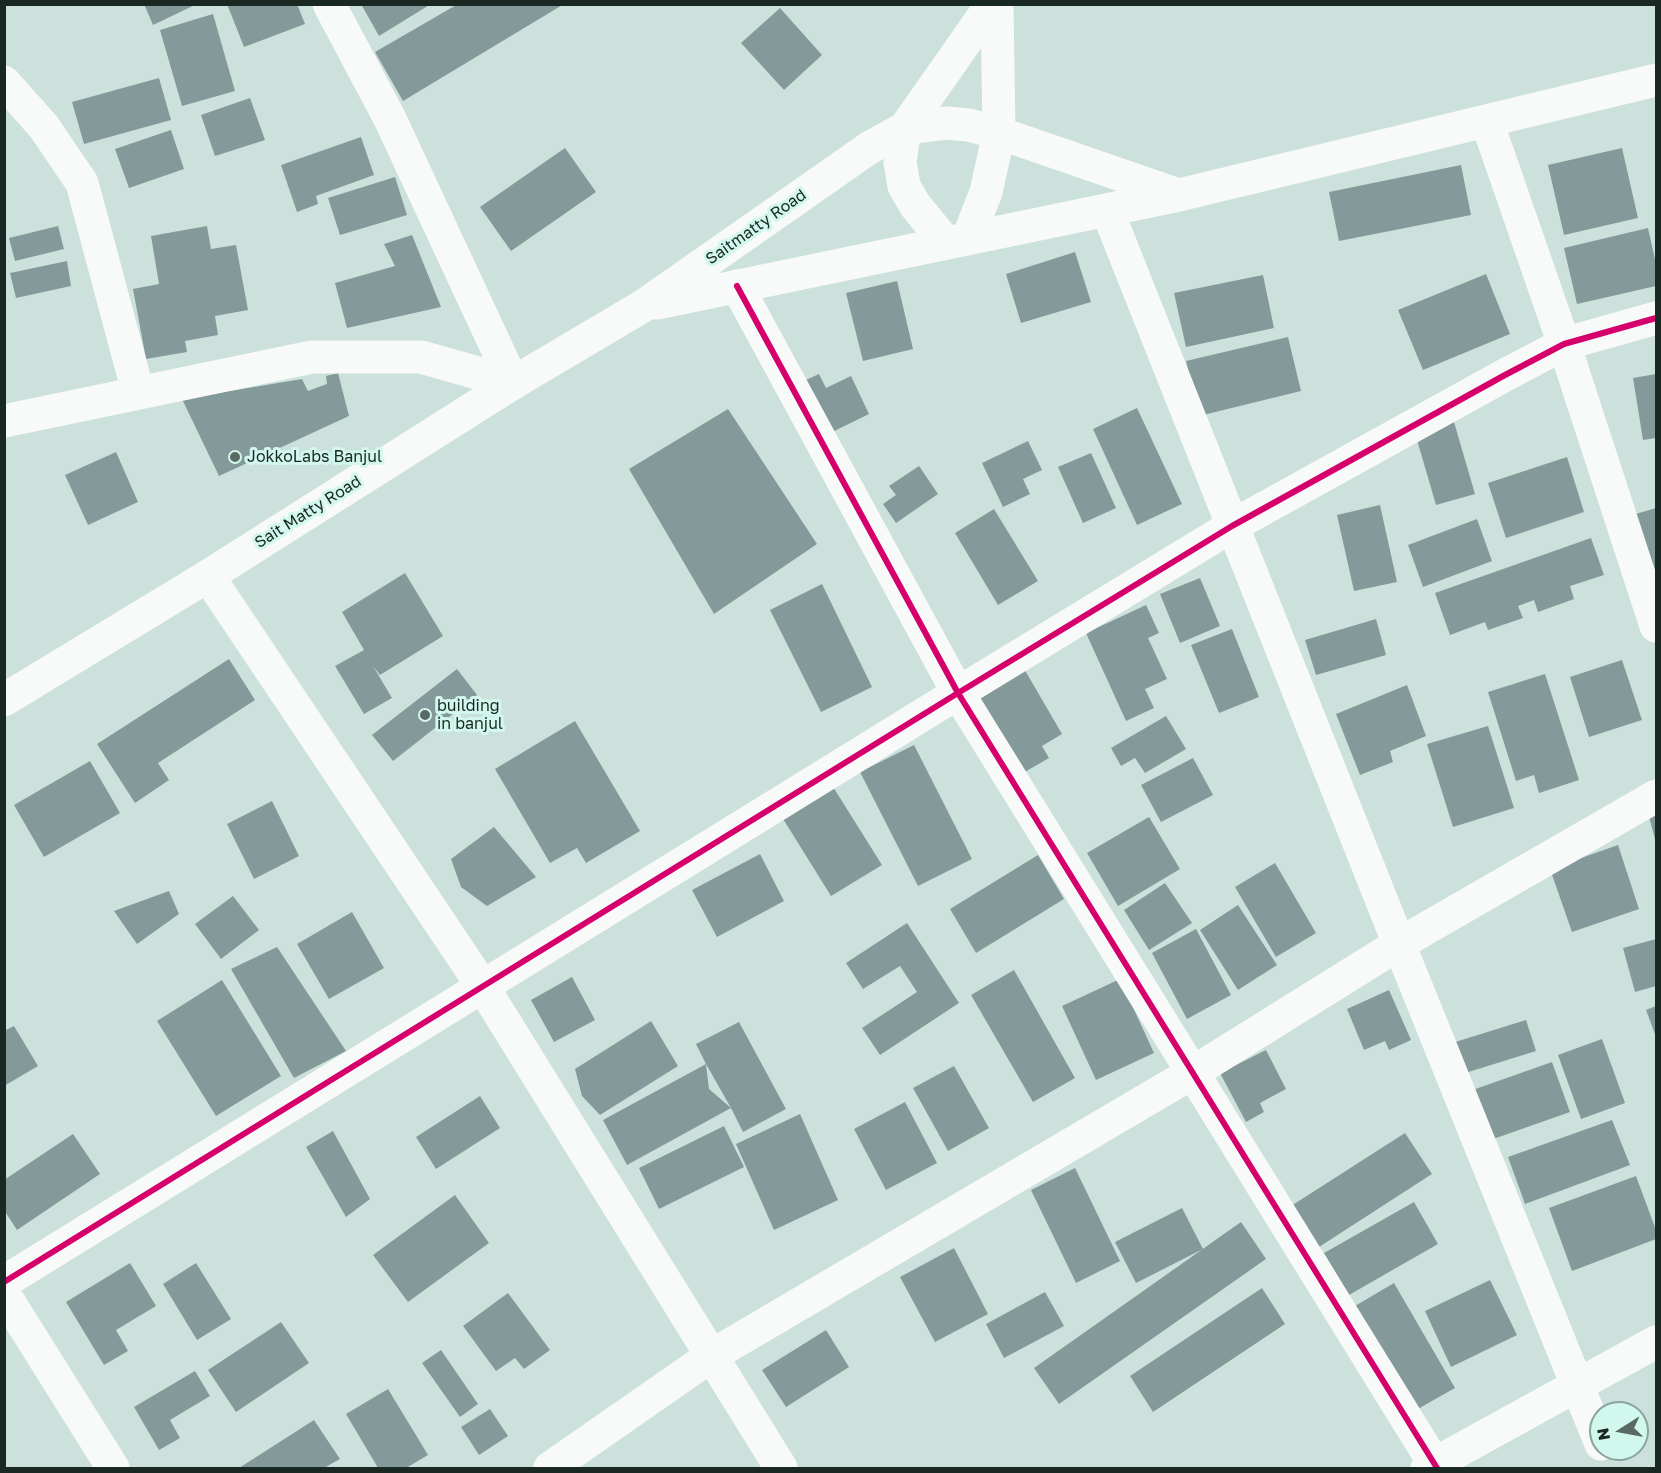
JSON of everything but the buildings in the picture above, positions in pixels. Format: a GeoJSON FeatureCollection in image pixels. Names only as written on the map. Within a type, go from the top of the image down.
{"type":"FeatureCollection","features":[{"type":"Feature","properties":{"kind":"street"},"geometry":{"type":"LineString","coordinates":[[329,4],[390,119],[513,383]]}},
{"type":"Feature","properties":{"kind":"street"},"geometry":{"type":"LineString","coordinates":[[957,241],[915,205],[904,186],[900,162],[905,128],[994,4]]}},
{"type":"Feature","properties":{"kind":"street"},"geometry":{"type":"LineString","coordinates":[[957,241],[986,192],[999,133],[994,4]]}},
{"type":"Feature","properties":{"kind":"street"},"geometry":{"type":"LineString","coordinates":[[643,306],[1179,195],[1656,80]]}},
{"type":"Feature","properties":{"kind":"street"},"geometry":{"type":"LineString","coordinates":[[4,82],[44,127],[82,183],[138,392]]}},
{"type":"Feature","properties":{"kind":"street"},"geometry":{"type":"LineString","coordinates":[[1486,122],[1564,344],[1656,626]]}},
{"type":"Feature","properties":{"kind":"street"},"geometry":{"type":"LineString","coordinates":[[905,128],[946,123],[969,125],[999,133],[1179,195]]}},
{"type":"Feature","properties":{"kind":"street","name":"Saitmatty Road"},"geometry":{"type":"LineString","coordinates":[[643,306],[868,148],[905,128]]}},
{"type":"Feature","properties":{"kind":"street"},"geometry":{"type":"LineString","coordinates":[[1107,210],[1399,944],[1589,1413]]}},
{"type":"Feature","properties":{"kind":"street"},"geometry":{"type":"LineString","coordinates":[[737,286],[958,693],[1433,1467],[1656,1342]]}},
{"type":"Feature","properties":{"kind":"street","name":"Sait Matty Road"},"geometry":{"type":"LineString","coordinates":[[4,700],[208,576],[513,383],[643,306]]}},
{"type":"Feature","properties":{"kind":"street"},"geometry":{"type":"LineString","coordinates":[[4,1282],[1232,526],[1564,344],[1656,318]]}},
{"type":"Feature","properties":{"kind":"street"},"geometry":{"type":"LineString","coordinates":[[4,421],[312,357],[421,357],[513,383]]}},
{"type":"Feature","properties":{"kind":"street"},"geometry":{"type":"LineString","coordinates":[[208,576],[483,987],[781,1468]]}},
{"type":"Feature","properties":{"kind":"street"},"geometry":{"type":"LineString","coordinates":[[550,1468],[711,1356],[1192,1072],[1399,944],[1656,795]]}},
{"type":"Feature","properties":{"kind":"street"},"geometry":{"type":"LineString","coordinates":[[4,1294],[113,1468]]}},
{"type":"Feature","properties":{"kind":"cycle path"},"geometry":{"type":"LineString","coordinates":[[737,286],[958,693],[1437,1468]]}},
{"type":"Feature","properties":{"kind":"cycle path"},"geometry":{"type":"LineString","coordinates":[[4,1282],[1232,526],[1564,344],[1656,318]]}},
{"type":"Feature","properties":{"kind":"place","name":"JokkoLabs Banjul"},"geometry":{"type":"Point","coordinates":[235,457]}},
{"type":"Feature","properties":{"kind":"place","name":"building in banjul"},"geometry":{"type":"Point","coordinates":[425,715]}}]}
